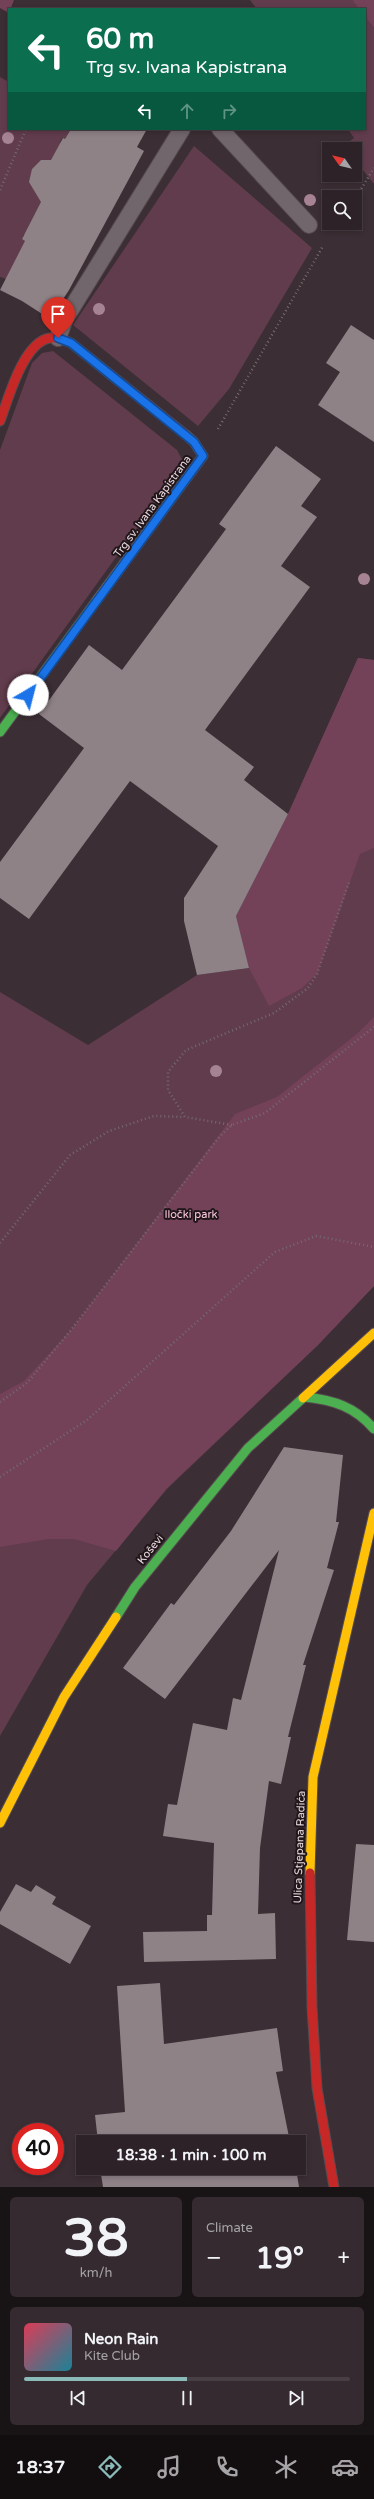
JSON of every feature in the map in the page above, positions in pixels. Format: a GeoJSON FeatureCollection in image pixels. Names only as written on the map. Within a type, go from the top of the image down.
{"type":"FeatureCollection","features":[{"type":"Feature","properties":{"kind":"street"},"geometry":{"type":"LineString","coordinates":[[0,421],[25,359],[45,339],[58,338]]}},
{"type":"Feature","properties":{"kind":"street","name":"Trg sv. Ivana Kapistrana"},"geometry":{"type":"LineString","coordinates":[[0,732],[203,456],[194,442],[71,343],[58,338]]}},
{"type":"Feature","properties":{"kind":"street","name":"Koševi"},"geometry":{"type":"LineString","coordinates":[[0,1823],[64,1697],[135,1586],[248,1448],[374,1333]]}},
{"type":"Feature","properties":{"kind":"street"},"geometry":{"type":"LineString","coordinates":[[305,1397],[328,1399],[351,1406],[374,1429]]}},
{"type":"Feature","properties":{"kind":"street","name":"Ulica Stjepana Radića"},"geometry":{"type":"LineString","coordinates":[[334,2187],[317,2088],[312,2006],[309,1844],[314,1777],[374,1513]]}},
{"type":"Feature","properties":{"kind":"lane"},"geometry":{"type":"LineString","coordinates":[[58,338],[65,320],[181,130]]}},
{"type":"Feature","properties":{"kind":"lane"},"geometry":{"type":"LineString","coordinates":[[221,130],[309,225]]}},
{"type":"Feature","properties":{"kind":"path"},"geometry":{"type":"LineString","coordinates":[[0,190],[26,130]]}},
{"type":"Feature","properties":{"kind":"path"},"geometry":{"type":"LineString","coordinates":[[361,190],[374,168]]}},
{"type":"Feature","properties":{"kind":"path"},"geometry":{"type":"LineString","coordinates":[[330,235],[333,230]]}},
{"type":"Feature","properties":{"kind":"path"},"geometry":{"type":"LineString","coordinates":[[203,456],[326,241]]}},
{"type":"Feature","properties":{"kind":"path"},"geometry":{"type":"LineString","coordinates":[[185,1117],[168,1090],[168,1072],[186,1050],[274,1013],[308,988],[317,974],[349,882]]}},
{"type":"Feature","properties":{"kind":"path"},"geometry":{"type":"LineString","coordinates":[[0,1402],[27,1383],[71,1330],[220,1136],[232,1125],[265,1113],[374,1027]]}},
{"type":"Feature","properties":{"kind":"path"},"geometry":{"type":"LineString","coordinates":[[0,1243],[70,1155],[109,1131],[154,1116],[185,1117],[232,1125]]}},
{"type":"Feature","properties":{"kind":"path"},"geometry":{"type":"LineString","coordinates":[[0,1476],[87,1420],[275,1252],[316,1236],[374,1247]]}},
{"type":"Feature","properties":{"kind":"green space"},"geometry":{"type":"Polygon","coordinates":[[[0,0],[14,0],[11,8],[8,8],[8,12],[0,8],[0,0]]]}},
{"type":"Feature","properties":{"kind":"green space"},"geometry":{"type":"Polygon","coordinates":[[[250,0],[352,0],[358,8],[256,8],[250,0]]]}},
{"type":"Feature","properties":{"kind":"green space"},"geometry":{"type":"Polygon","coordinates":[[[352,0],[374,0],[374,28],[366,18],[366,8],[358,8],[352,0]]]}},
{"type":"Feature","properties":{"kind":"green space"},"geometry":{"type":"Polygon","coordinates":[[[366,18],[374,28],[374,184],[362,169],[362,142],[348,142],[354,138],[349,130],[366,130],[366,18]]]}},
{"type":"Feature","properties":{"kind":"green space"},"geometry":{"type":"Polygon","coordinates":[[[0,77],[8,81],[8,130],[70,130],[65,139],[62,138],[60,142],[64,144],[55,160],[41,160],[55,203],[43,209],[36,215],[27,235],[24,234],[22,239],[32,245],[12,281],[0,277],[0,77]]]}},
{"type":"Feature","properties":{"kind":"green space"},"geometry":{"type":"Polygon","coordinates":[[[194,146],[312,248],[229,389],[198,426],[73,325],[194,146]]]}},
{"type":"Feature","properties":{"kind":"green space"},"geometry":{"type":"Polygon","coordinates":[[[53,351],[177,450],[184,463],[0,718],[0,450],[32,363],[42,353],[53,351]]]}},
{"type":"Feature","properties":{"kind":"green space","name":"Iločki park"},"geometry":{"type":"Polygon","coordinates":[[[358,658],[374,660],[374,1286],[318,1345],[167,1489],[87,1585],[0,1736],[0,992],[88,1045],[197,975],[249,968],[236,916],[288,814],[358,658]]]}},
{"type":"Feature","properties":{"kind":"green space"},"geometry":{"type":"Polygon","coordinates":[[[358,658],[374,660],[374,848],[360,854],[317,974],[302,988],[269,1006],[249,968],[236,916],[288,814],[358,658]]]}},
{"type":"Feature","properties":{"kind":"green space"},"geometry":{"type":"Polygon","coordinates":[[[374,1017],[374,1286],[318,1345],[167,1488],[116,1551],[74,1539],[48,1539],[0,1547],[0,1394],[24,1381],[71,1330],[235,1114],[277,1097],[358,1033],[374,1017]]]}},
{"type":"Feature","properties":{"kind":"building"},"geometry":{"type":"Polygon","coordinates":[[[70,130],[146,130],[137,147],[144,151],[69,290],[50,319],[22,301],[0,290],[25,241],[22,239],[41,202],[29,182],[32,169],[41,160],[51,160],[63,138],[65,139],[70,130]]]}},
{"type":"Feature","properties":{"kind":"building"},"geometry":{"type":"Polygon","coordinates":[[[351,325],[374,340],[374,442],[318,405],[340,372],[326,363],[351,325]]]}},
{"type":"Feature","properties":{"kind":"building"},"geometry":{"type":"Polygon","coordinates":[[[276,446],[321,479],[301,506],[317,517],[281,566],[310,587],[205,730],[254,767],[244,780],[288,814],[236,916],[249,968],[197,975],[184,921],[184,898],[218,846],[130,781],[29,919],[0,898],[0,862],[84,748],[39,714],[89,645],[122,670],[226,529],[219,524],[276,446]]]}},
{"type":"Feature","properties":{"kind":"building"},"geometry":{"type":"Polygon","coordinates":[[[284,1447],[343,1455],[336,1522],[339,1522],[327,1568],[334,1570],[303,1665],[306,1665],[288,1737],[291,1737],[281,1784],[269,1781],[260,1848],[258,1914],[275,1913],[276,1959],[144,1962],[143,1932],[207,1931],[207,1915],[212,1915],[214,1843],[163,1836],[168,1804],[177,1805],[193,1723],[227,1730],[233,1698],[241,1700],[279,1550],[165,1699],[123,1668],[171,1603],[174,1605],[231,1531],[284,1447]]]}},
{"type":"Feature","properties":{"kind":"building"},"geometry":{"type":"Polygon","coordinates":[[[356,1844],[374,1845],[374,1942],[347,1940],[356,1844]]]}},
{"type":"Feature","properties":{"kind":"building"},"geometry":{"type":"Polygon","coordinates":[[[16,1884],[31,1892],[36,1885],[56,1897],[52,1904],[91,1926],[70,1964],[0,1924],[0,1912],[16,1884]]]}},
{"type":"Feature","properties":{"kind":"building"},"geometry":{"type":"Polygon","coordinates":[[[160,1983],[164,2044],[277,2028],[283,2071],[276,2072],[289,2135],[97,2135],[95,2115],[125,2112],[117,1986],[160,1983]]]}},
{"type":"Feature","properties":{"kind":"building"},"geometry":{"type":"Polygon","coordinates":[[[101,2175],[297,2175],[299,2187],[103,2187],[101,2175]]]}},
{"type":"Feature","properties":{"kind":"traffic: fast"},"geometry":{"type":"LineString","coordinates":[[0,732],[97,600]]}},
{"type":"Feature","properties":{"kind":"traffic: fast"},"geometry":{"type":"LineString","coordinates":[[305,1397],[325,1400],[343,1406],[359,1415],[374,1429]]}},
{"type":"Feature","properties":{"kind":"traffic: fast"},"geometry":{"type":"LineString","coordinates":[[116,1617],[135,1587],[248,1448],[303,1398]]}},
{"type":"Feature","properties":{"kind":"traffic: slow"},"geometry":{"type":"LineString","coordinates":[[97,600],[203,456],[194,442],[186,435]]}},
{"type":"Feature","properties":{"kind":"traffic: slow"},"geometry":{"type":"LineString","coordinates":[[303,1398],[374,1333]]}},
{"type":"Feature","properties":{"kind":"traffic: slow"},"geometry":{"type":"LineString","coordinates":[[310,1873],[313,1777],[374,1513]]}},
{"type":"Feature","properties":{"kind":"traffic: slow"},"geometry":{"type":"LineString","coordinates":[[0,1823],[64,1697],[116,1617]]}},
{"type":"Feature","properties":{"kind":"traffic: jam"},"geometry":{"type":"LineString","coordinates":[[0,421],[12,387],[24,360],[40,342],[50,338],[55,338],[71,343],[186,435]]}},
{"type":"Feature","properties":{"kind":"traffic: jam"},"geometry":{"type":"LineString","coordinates":[[310,1873],[312,2007],[317,2088],[334,2187]]}},
{"type":"Feature","properties":{"kind":"route"},"geometry":{"type":"LineString","coordinates":[[28,695],[203,456],[194,442],[71,343],[58,338]]}}]}
